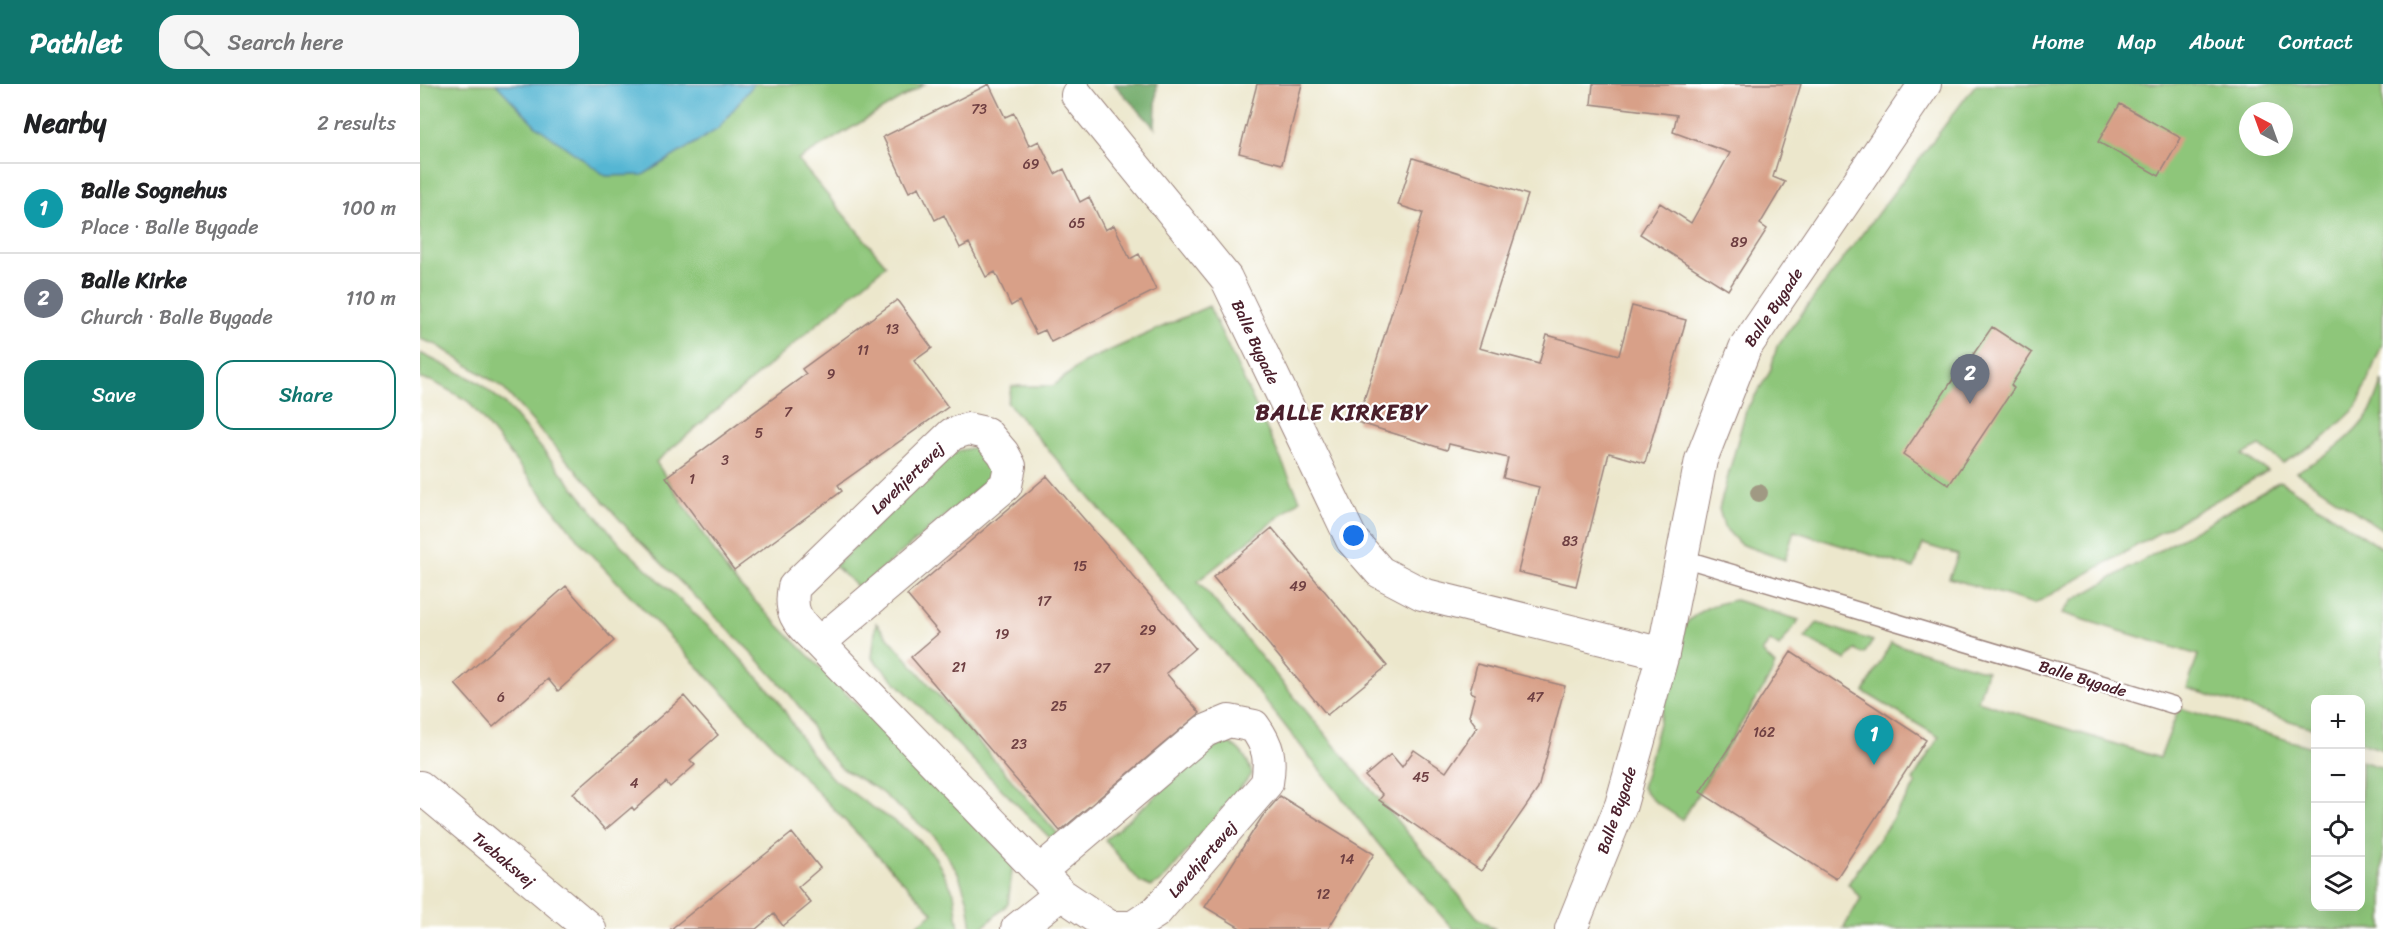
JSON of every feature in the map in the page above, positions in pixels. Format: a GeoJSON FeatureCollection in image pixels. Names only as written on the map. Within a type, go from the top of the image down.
{"type":"FeatureCollection","features":[{"type":"Feature","properties":{"kind":"street","name":"Balle Bygade"},"geometry":{"type":"LineString","coordinates":[[1571,929],[1620,805],[1663,654],[1701,460],[1745,348],[1925,84]]}},
{"type":"Feature","properties":{"kind":"street","name":"Balle Bygade"},"geometry":{"type":"LineString","coordinates":[[1077,95],[1226,278],[1352,540],[1380,572],[1422,594],[1663,654]]}},
{"type":"Feature","properties":{"kind":"street","name":"Løvehjertevej"},"geometry":{"type":"LineString","coordinates":[[819,643],[1006,485],[1010,466],[1003,453],[986,433],[968,429],[952,434],[794,587],[790,605],[798,621],[819,643],[1039,872],[1061,894],[1110,927],[1133,927],[1156,912],[1267,783],[1270,766],[1267,744],[1254,726],[1229,721],[1205,731],[1039,872]]}},
{"type":"Feature","properties":{"kind":"street","name":"Tvebaksvej"},"geometry":{"type":"LineString","coordinates":[[420,787],[590,929]]}},
{"type":"Feature","properties":{"kind":"street"},"geometry":{"type":"LineString","coordinates":[[1017,929],[1061,894]]}},
{"type":"Feature","properties":{"kind":"lane","name":"Balle Bygade"},"geometry":{"type":"LineString","coordinates":[[1682,558],[2173,705]]}},
{"type":"Feature","properties":{"kind":"green space"},"geometry":{"type":"Polygon","coordinates":[[[420,84],[925,84],[798,160],[886,265],[656,462],[731,577],[1013,863],[1008,904],[981,929],[972,929],[968,901],[958,873],[935,837],[877,789],[841,768],[822,747],[804,713],[787,691],[636,538],[502,387],[437,345],[420,339],[420,84]]]}},
{"type":"Feature","properties":{"kind":"green space"},"geometry":{"type":"Polygon","coordinates":[[[1114,84],[1157,84],[1155,128],[1114,84]]]}},
{"type":"Feature","properties":{"kind":"green space"},"geometry":{"type":"Polygon","coordinates":[[[1976,84],[2383,84],[2383,342],[2357,407],[2322,440],[2283,463],[2260,446],[2242,455],[2268,471],[2034,604],[1949,578],[1958,555],[1923,544],[1914,568],[1794,531],[1785,560],[1740,544],[1724,527],[1719,509],[1746,410],[1770,372],[1777,346],[1976,84]]]}},
{"type":"Feature","properties":{"kind":"green space"},"geometry":{"type":"Polygon","coordinates":[[[1209,306],[1300,500],[1198,581],[1477,917],[1495,929],[1453,929],[1380,846],[1259,693],[1007,402],[1012,386],[1053,386],[1084,362],[1209,306]]]}},
{"type":"Feature","properties":{"kind":"green space"},"geometry":{"type":"Polygon","coordinates":[[[420,353],[478,382],[505,404],[621,545],[726,643],[776,697],[808,749],[831,777],[911,832],[935,857],[954,893],[959,929],[912,929],[933,913],[583,546],[468,401],[432,381],[420,379],[420,353]]]}},
{"type":"Feature","properties":{"kind":"green space"},"geometry":{"type":"Polygon","coordinates":[[[2383,380],[2383,530],[2296,472],[2328,453],[2356,430],[2371,410],[2383,380]]]}},
{"type":"Feature","properties":{"kind":"green space"},"geometry":{"type":"Polygon","coordinates":[[[975,447],[994,464],[991,475],[975,491],[859,588],[835,566],[953,452],[975,447]]]}},
{"type":"Feature","properties":{"kind":"green space"},"geometry":{"type":"Polygon","coordinates":[[[2280,481],[2383,549],[2383,750],[2365,744],[2365,695],[2311,695],[2311,728],[2187,688],[2198,655],[2062,613],[2072,601],[2280,481]]]}},
{"type":"Feature","properties":{"kind":"green space"},"geometry":{"type":"Polygon","coordinates":[[[1735,600],[1799,620],[1779,647],[1770,641],[1762,652],[1775,665],[1770,677],[1682,820],[1653,800],[1642,788],[1685,624],[1708,608],[1735,600]]]}},
{"type":"Feature","properties":{"kind":"green space"},"geometry":{"type":"Polygon","coordinates":[[[876,623],[1059,835],[1049,837],[872,658],[876,623]]]}},
{"type":"Feature","properties":{"kind":"green space"},"geometry":{"type":"Polygon","coordinates":[[[1817,623],[1873,641],[1864,654],[1855,650],[1846,660],[1805,638],[1817,623]]]}},
{"type":"Feature","properties":{"kind":"green space"},"geometry":{"type":"Polygon","coordinates":[[[1891,643],[1987,671],[1978,701],[2160,758],[2179,708],[2311,747],[2311,911],[2365,911],[2365,762],[2383,768],[2383,929],[1843,929],[1861,898],[1848,884],[1916,784],[1913,780],[1939,737],[1864,692],[1891,643]]]}},
{"type":"Feature","properties":{"kind":"green space"},"geometry":{"type":"Polygon","coordinates":[[[1228,742],[1243,755],[1252,774],[1162,881],[1151,887],[1140,882],[1105,840],[1210,749],[1228,742]]]}},
{"type":"Feature","properties":{"kind":"water"},"geometry":{"type":"Polygon","coordinates":[[[496,84],[754,84],[718,129],[643,175],[606,176],[536,126],[496,84]]]}},
{"type":"Feature","properties":{"kind":"building"},"geometry":{"type":"Polygon","coordinates":[[[989,84],[1005,117],[1014,113],[1029,146],[1039,141],[1055,174],[1064,169],[1080,202],[1089,197],[1105,230],[1114,225],[1130,259],[1139,254],[1156,290],[1051,342],[1045,330],[1036,334],[1019,301],[1011,306],[995,272],[986,277],[969,243],[960,248],[944,215],[935,220],[919,187],[909,192],[883,137],[989,84]]]}},
{"type":"Feature","properties":{"kind":"building"},"geometry":{"type":"Polygon","coordinates":[[[1257,84],[1302,84],[1282,164],[1239,153],[1257,84]]]}},
{"type":"Feature","properties":{"kind":"building"},"geometry":{"type":"Polygon","coordinates":[[[1593,84],[1801,84],[1773,177],[1785,182],[1760,224],[1767,229],[1728,290],[1640,234],[1660,203],[1691,223],[1730,153],[1673,132],[1677,115],[1591,104],[1593,84]]]}},
{"type":"Feature","properties":{"kind":"building"},"geometry":{"type":"Polygon","coordinates":[[[2120,104],[2181,138],[2159,176],[2098,142],[2120,104]]]}},
{"type":"Feature","properties":{"kind":"building"},"geometry":{"type":"Polygon","coordinates":[[[1413,158],[1528,195],[1479,348],[1539,364],[1547,335],[1619,355],[1632,306],[1686,320],[1645,463],[1609,453],[1576,586],[1518,572],[1539,487],[1503,478],[1508,458],[1449,444],[1447,450],[1357,422],[1423,213],[1398,205],[1413,158]]]}},
{"type":"Feature","properties":{"kind":"building"},"geometry":{"type":"Polygon","coordinates":[[[897,300],[932,348],[914,361],[948,407],[838,485],[842,491],[734,570],[666,477],[806,374],[802,369],[897,300]]]}},
{"type":"Feature","properties":{"kind":"building"},"geometry":{"type":"Polygon","coordinates":[[[1992,327],[2032,353],[2011,385],[2014,388],[1949,485],[1903,454],[1968,357],[1970,359],[1992,327]]]}},
{"type":"Feature","properties":{"kind":"building"},"geometry":{"type":"Polygon","coordinates":[[[1047,476],[1195,648],[1166,673],[1200,713],[1060,831],[911,657],[939,633],[907,595],[1047,476]]]}},
{"type":"Feature","properties":{"kind":"building"},"geometry":{"type":"Polygon","coordinates":[[[1272,528],[1387,666],[1327,715],[1213,577],[1272,528]]]}},
{"type":"Feature","properties":{"kind":"building"},"geometry":{"type":"Polygon","coordinates":[[[566,586],[614,641],[558,691],[548,679],[493,727],[455,684],[566,586]]]}},
{"type":"Feature","properties":{"kind":"building"},"geometry":{"type":"Polygon","coordinates":[[[1791,652],[1926,740],[1836,879],[1700,792],[1791,652]]]}},
{"type":"Feature","properties":{"kind":"building"},"geometry":{"type":"Polygon","coordinates":[[[1477,664],[1565,686],[1538,789],[1481,871],[1379,800],[1383,795],[1365,776],[1391,754],[1402,767],[1414,750],[1446,772],[1477,727],[1469,716],[1475,694],[1470,692],[1477,664]]]}},
{"type":"Feature","properties":{"kind":"building"},"geometry":{"type":"Polygon","coordinates":[[[684,696],[718,735],[690,760],[695,765],[670,787],[666,782],[634,810],[632,807],[605,830],[573,793],[684,696]]]}},
{"type":"Feature","properties":{"kind":"building"},"geometry":{"type":"Polygon","coordinates":[[[1280,796],[1374,854],[1328,929],[1242,929],[1205,907],[1262,817],[1280,796]]]}},
{"type":"Feature","properties":{"kind":"building"},"geometry":{"type":"Polygon","coordinates":[[[792,833],[820,868],[798,887],[811,903],[783,926],[774,914],[756,929],[671,929],[792,833]]]}},
{"type":"Feature","properties":{"kind":"place","name":"Balle Kirke"},"geometry":{"type":"Point","coordinates":[1970,404]}},
{"type":"Feature","properties":{"kind":"place","name":"Balle Sognehus"},"geometry":{"type":"Point","coordinates":[1874,765]}},
{"type":"Feature","properties":{"kind":"district","name":"BALLE KIRKEBY"},"geometry":{"type":"Point","coordinates":[1342,412]}}]}
